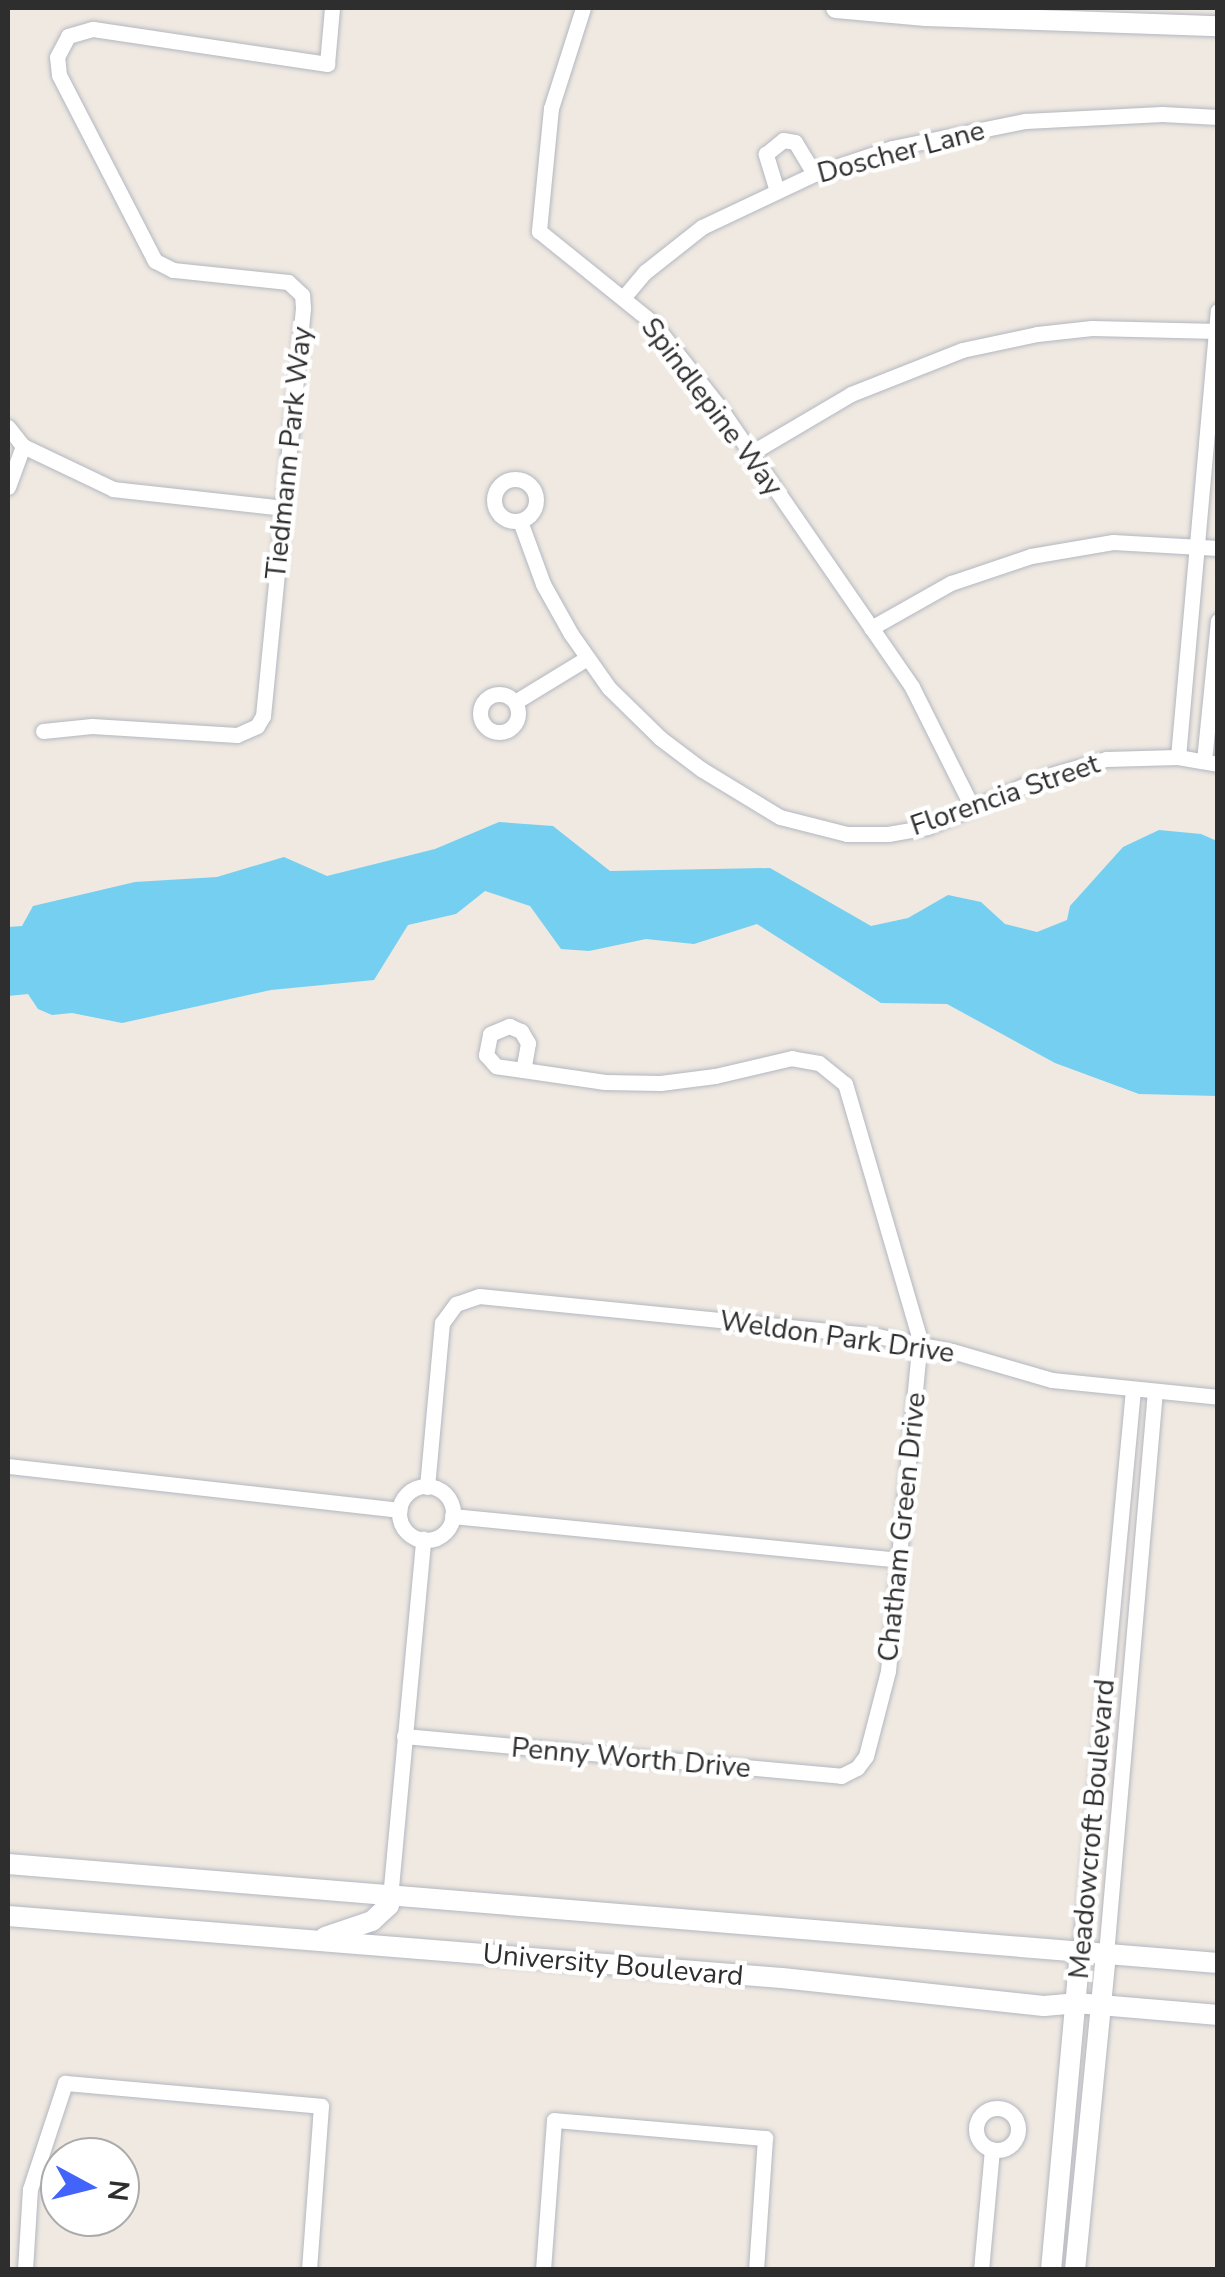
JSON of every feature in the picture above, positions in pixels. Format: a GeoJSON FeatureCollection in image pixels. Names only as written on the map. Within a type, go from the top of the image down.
{"type":"FeatureCollection","features":[{"type":"Feature","properties":{"kind":"main road"},"geometry":{"type":"LineString","coordinates":[[836,8],[926,16],[1218,26]]}},
{"type":"Feature","properties":{"kind":"main road","name":"University Boulevard"},"geometry":{"type":"LineString","coordinates":[[8,1864],[1218,1963]]}},
{"type":"Feature","properties":{"kind":"main road"},"geometry":{"type":"LineString","coordinates":[[313,1941],[372,1920],[390,1905],[390,1898]]}},
{"type":"Feature","properties":{"kind":"main road","name":"University Boulevard"},"geometry":{"type":"LineString","coordinates":[[8,1916],[762,1977],[1044,2006],[1076,2003],[1218,2015]]}},
{"type":"Feature","properties":{"kind":"main road","name":"Meadowcroft Boulevard"},"geometry":{"type":"LineString","coordinates":[[1051,2270],[1080,1952]]}},
{"type":"Feature","properties":{"kind":"main road","name":"Meadowcroft Boulevard"},"geometry":{"type":"LineString","coordinates":[[1075,2270],[1106,1954]]}},
{"type":"Feature","properties":{"kind":"street","name":"Tiedmann Park Way"},"geometry":{"type":"LineString","coordinates":[[43,732],[92,726],[237,735],[249,731],[266,706],[302,295],[288,282],[173,270],[155,261],[59,75],[57,58],[68,36],[93,30],[328,64],[332,8]]}},
{"type":"Feature","properties":{"kind":"street","name":"Spindlepine Way"},"geometry":{"type":"LineString","coordinates":[[583,8],[551,108],[539,230],[653,323],[686,362],[912,687],[972,807]]}},
{"type":"Feature","properties":{"kind":"street","name":"Doscher Lane"},"geometry":{"type":"LineString","coordinates":[[624,298],[646,272],[702,227],[814,174],[908,144],[1026,121],[1162,114],[1218,117]]}},
{"type":"Feature","properties":{"kind":"street"},"geometry":{"type":"LineString","coordinates":[[777,190],[766,154],[782,140],[795,142],[814,174]]}},
{"type":"Feature","properties":{"kind":"street"},"geometry":{"type":"LineString","coordinates":[[1178,757],[1218,311]]}},
{"type":"Feature","properties":{"kind":"street"},"geometry":{"type":"LineString","coordinates":[[751,453],[851,394],[962,350],[1037,334],[1092,328],[1217,330]]}},
{"type":"Feature","properties":{"kind":"street"},"geometry":{"type":"LineString","coordinates":[[8,427],[24,446],[113,489],[284,508]]}},
{"type":"Feature","properties":{"kind":"street"},"geometry":{"type":"LineString","coordinates":[[8,456],[24,446]]}},
{"type":"Feature","properties":{"kind":"street"},"geometry":{"type":"LineString","coordinates":[[8,487],[24,446]]}},
{"type":"Feature","properties":{"kind":"street","name":"Florencia Street"},"geometry":{"type":"LineString","coordinates":[[520,521],[543,584],[609,688],[660,738],[780,817],[847,834],[888,834],[927,827],[1092,762],[1140,756],[1211,763]]}},
{"type":"Feature","properties":{"kind":"street"},"geometry":{"type":"LineString","coordinates":[[871,628],[950,584],[1031,556],[1113,542],[1218,548]]}},
{"type":"Feature","properties":{"kind":"street"},"geometry":{"type":"LineString","coordinates":[[1211,763],[1218,622]]}},
{"type":"Feature","properties":{"kind":"street"},"geometry":{"type":"LineString","coordinates":[[515,702],[588,658]]}},
{"type":"Feature","properties":{"kind":"street","name":"Chatham Green Drive"},"geometry":{"type":"LineString","coordinates":[[523,1070],[606,1082],[660,1083],[715,1076],[780,1060],[819,1063],[836,1075],[851,1097],[920,1344],[888,1671],[868,1748],[857,1768]]}},
{"type":"Feature","properties":{"kind":"street","name":"Weldon Park Drive"},"geometry":{"type":"LineString","coordinates":[[428,1487],[442,1322],[456,1304],[485,1296],[920,1344],[1052,1380],[1218,1397]]}},
{"type":"Feature","properties":{"kind":"street","name":"Meadowcroft Boulevard"},"geometry":{"type":"LineString","coordinates":[[1080,1952],[1133,1389]]}},
{"type":"Feature","properties":{"kind":"street","name":"Meadowcroft Boulevard"},"geometry":{"type":"LineString","coordinates":[[1106,1954],[1155,1391]]}},
{"type":"Feature","properties":{"kind":"street"},"geometry":{"type":"LineString","coordinates":[[8,1466],[400,1510]]}},
{"type":"Feature","properties":{"kind":"street"},"geometry":{"type":"LineString","coordinates":[[428,1487],[446,1494],[452,1516],[442,1534],[423,1540],[405,1532],[400,1510],[409,1492],[428,1487]]}},
{"type":"Feature","properties":{"kind":"street"},"geometry":{"type":"LineString","coordinates":[[452,1516],[900,1560]]}},
{"type":"Feature","properties":{"kind":"street"},"geometry":{"type":"LineString","coordinates":[[390,1898],[423,1540]]}},
{"type":"Feature","properties":{"kind":"street","name":"Penny Worth Drive"},"geometry":{"type":"LineString","coordinates":[[404,1736],[832,1776],[857,1768]]}},
{"type":"Feature","properties":{"kind":"street"},"geometry":{"type":"LineString","coordinates":[[26,2270],[30,2188],[65,2084],[321,2106],[309,2270]]}},
{"type":"Feature","properties":{"kind":"street"},"geometry":{"type":"LineString","coordinates":[[543,2270],[554,2120],[765,2138],[756,2270]]}},
{"type":"Feature","properties":{"kind":"street"},"geometry":{"type":"LineString","coordinates":[[981,2270],[992,2150]]}},
{"type":"Feature","properties":{"kind":"water"},"geometry":{"type":"Polygon","coordinates":[[[499,822],[553,826],[610,871],[770,868],[871,926],[908,918],[948,895],[981,902],[1005,924],[1037,932],[1067,920],[1070,906],[1123,847],[1159,830],[1201,834],[1217,841],[1217,1096],[1139,1094],[1055,1063],[947,1004],[881,1003],[757,924],[694,944],[646,939],[589,951],[561,949],[530,906],[485,891],[456,914],[408,925],[374,980],[271,990],[122,1023],[72,1013],[52,1015],[38,1009],[28,994],[8,996],[8,927],[22,926],[33,906],[135,882],[217,877],[284,857],[327,876],[435,849],[499,822]]]}}]}
